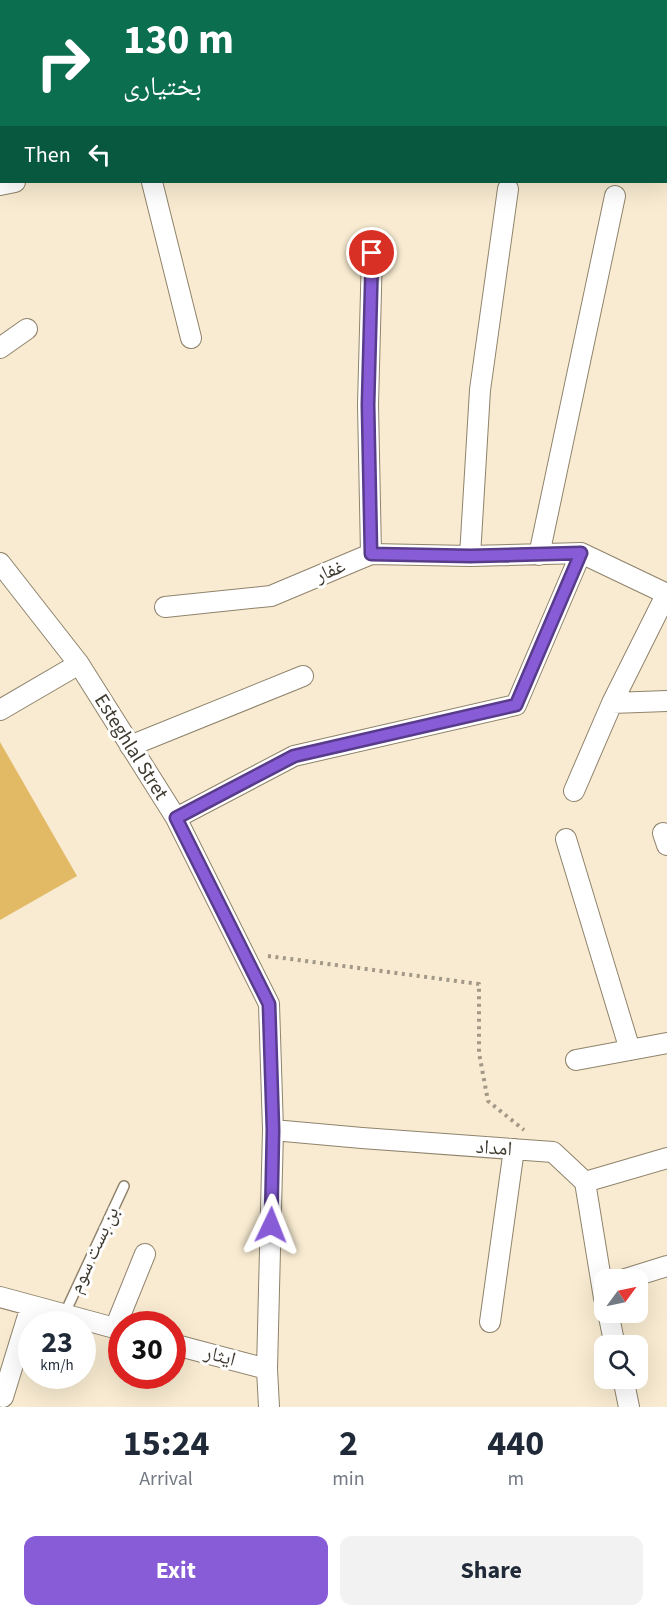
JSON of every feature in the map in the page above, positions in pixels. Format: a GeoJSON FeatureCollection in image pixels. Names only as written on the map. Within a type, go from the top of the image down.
{"type":"FeatureCollection","features":[{"type":"Feature","properties":{"kind":"street"},"geometry":{"type":"LineString","coordinates":[[152,183],[191,338]]}},
{"type":"Feature","properties":{"kind":"street"},"geometry":{"type":"LineString","coordinates":[[470,556],[480,390],[508,189]]}},
{"type":"Feature","properties":{"kind":"street"},"geometry":{"type":"LineString","coordinates":[[539,555],[615,196]]}},
{"type":"Feature","properties":{"kind":"street"},"geometry":{"type":"LineString","coordinates":[[371,554],[368,405],[372,253]]}},
{"type":"Feature","properties":{"kind":"street"},"geometry":{"type":"LineString","coordinates":[[0,348],[27,329]]}},
{"type":"Feature","properties":{"kind":"street"},"geometry":{"type":"LineString","coordinates":[[176,818],[294,756],[516,705],[581,553]]}},
{"type":"Feature","properties":{"kind":"street","name":"غفار"},"geometry":{"type":"LineString","coordinates":[[165,607],[272,596],[371,554],[470,556],[581,553],[667,593]]}},
{"type":"Feature","properties":{"kind":"street","name":"Esteghlal Stret"},"geometry":{"type":"LineString","coordinates":[[0,563],[79,664],[176,818],[269,1004],[273,1130],[267,1369],[269,1407]]}},
{"type":"Feature","properties":{"kind":"street"},"geometry":{"type":"LineString","coordinates":[[574,791],[612,703],[667,593]]}},
{"type":"Feature","properties":{"kind":"street"},"geometry":{"type":"LineString","coordinates":[[0,710],[79,664]]}},
{"type":"Feature","properties":{"kind":"street"},"geometry":{"type":"LineString","coordinates":[[130,746],[303,676]]}},
{"type":"Feature","properties":{"kind":"street"},"geometry":{"type":"LineString","coordinates":[[612,703],[667,701]]}},
{"type":"Feature","properties":{"kind":"street"},"geometry":{"type":"LineString","coordinates":[[566,839],[630,1050]]}},
{"type":"Feature","properties":{"kind":"street"},"geometry":{"type":"LineString","coordinates":[[576,1060],[667,1043]]}},
{"type":"Feature","properties":{"kind":"street","name":"امداد"},"geometry":{"type":"LineString","coordinates":[[273,1130],[553,1152],[585,1182]]}},
{"type":"Feature","properties":{"kind":"street"},"geometry":{"type":"LineString","coordinates":[[490,1322],[514,1149]]}},
{"type":"Feature","properties":{"kind":"street"},"geometry":{"type":"LineString","coordinates":[[600,1269],[585,1182],[667,1158]]}},
{"type":"Feature","properties":{"kind":"street"},"geometry":{"type":"LineString","coordinates":[[124,1311],[145,1254]]}},
{"type":"Feature","properties":{"kind":"street"},"geometry":{"type":"LineString","coordinates":[[648,1272],[667,1266]]}},
{"type":"Feature","properties":{"kind":"street"},"geometry":{"type":"LineString","coordinates":[[0,1298],[49,1311]]}},
{"type":"Feature","properties":{"kind":"street"},"geometry":{"type":"LineString","coordinates":[[3,1397],[31,1306]]}},
{"type":"Feature","properties":{"kind":"street","name":"ایثار"},"geometry":{"type":"LineString","coordinates":[[186,1348],[267,1369]]}},
{"type":"Feature","properties":{"kind":"street"},"geometry":{"type":"LineString","coordinates":[[625,1389],[629,1407]]}},
{"type":"Feature","properties":{"kind":"lane","name":"بن بست سوم"},"geometry":{"type":"LineString","coordinates":[[66,1311],[124,1186]]}},
{"type":"Feature","properties":{"kind":"path"},"geometry":{"type":"LineString","coordinates":[[243,952],[479,984],[479,1053],[488,1101],[525,1130]]}},
{"type":"Feature","properties":{"kind":"shaded area"},"geometry":{"type":"Polygon","coordinates":[[[0,742],[77,876],[0,920],[0,742]]]}},
{"type":"Feature","properties":{"kind":"route"},"geometry":{"type":"LineString","coordinates":[[271,1225],[273,1130],[269,1004],[176,818],[294,756],[516,705],[581,553],[470,556],[371,554],[368,405],[372,253]]}}]}
